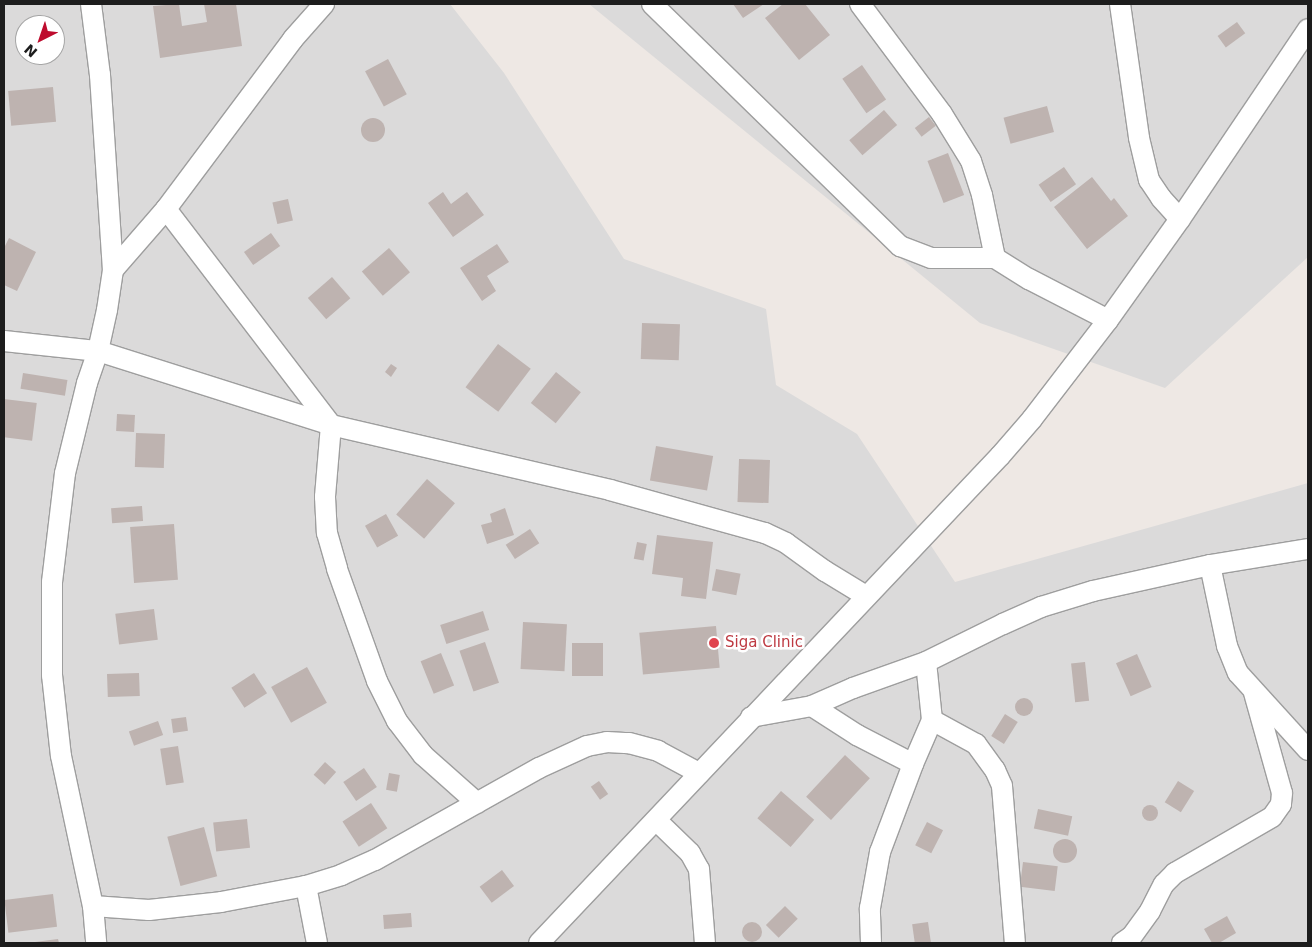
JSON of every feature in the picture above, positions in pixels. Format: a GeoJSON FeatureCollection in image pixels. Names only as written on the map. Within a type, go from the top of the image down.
{"type":"FeatureCollection","features":[{"type":"Feature","properties":{"kind":"street"},"geometry":{"type":"LineString","coordinates":[[91,4],[100,75],[113,270],[98,352],[87,383],[65,473],[52,582],[52,675],[61,756],[93,906],[96,943]]}},
{"type":"Feature","properties":{"kind":"street"},"geometry":{"type":"LineString","coordinates":[[113,270],[166,209],[293,39],[324,4]]}},
{"type":"Feature","properties":{"kind":"street"},"geometry":{"type":"LineString","coordinates":[[652,4],[900,246],[932,258],[994,258],[1029,279],[1108,320]]}},
{"type":"Feature","properties":{"kind":"street"},"geometry":{"type":"LineString","coordinates":[[860,4],[942,114],[970,161],[982,195],[994,258]]}},
{"type":"Feature","properties":{"kind":"street"},"geometry":{"type":"LineString","coordinates":[[1120,4],[1139,138],[1149,180],[1161,198],[1180,219]]}},
{"type":"Feature","properties":{"kind":"street"},"geometry":{"type":"LineString","coordinates":[[539,943],[657,821],[751,717],[1000,456],[1032,419],[1108,320],[1180,219],[1308,29]]}},
{"type":"Feature","properties":{"kind":"street"},"geometry":{"type":"LineString","coordinates":[[166,209],[332,425],[324,497],[327,533],[337,569],[377,681],[397,721],[423,755],[478,803]]}},
{"type":"Feature","properties":{"kind":"street"},"geometry":{"type":"LineString","coordinates":[[4,341],[98,352],[332,425],[610,490],[765,533],[786,543],[825,571],[866,596]]}},
{"type":"Feature","properties":{"kind":"street"},"geometry":{"type":"LineString","coordinates":[[751,717],[812,706],[853,688],[926,662],[1003,624],[1041,608],[1093,591],[1210,565],[1308,549]]}},
{"type":"Feature","properties":{"kind":"street"},"geometry":{"type":"LineString","coordinates":[[1210,565],[1227,646],[1238,673],[1308,750]]}},
{"type":"Feature","properties":{"kind":"street"},"geometry":{"type":"LineString","coordinates":[[871,943],[870,908],[880,852],[913,764],[932,720],[926,662]]}},
{"type":"Feature","properties":{"kind":"street"},"geometry":{"type":"LineString","coordinates":[[1122,943],[1132,936],[1150,911],[1164,884],[1175,873],[1272,817],[1281,804],[1282,793],[1254,692]]}},
{"type":"Feature","properties":{"kind":"street"},"geometry":{"type":"LineString","coordinates":[[812,706],[857,735],[913,764]]}},
{"type":"Feature","properties":{"kind":"street"},"geometry":{"type":"LineString","coordinates":[[932,720],[976,744],[995,770],[1002,786],[1015,943]]}},
{"type":"Feature","properties":{"kind":"street"},"geometry":{"type":"LineString","coordinates":[[93,906],[149,910],[221,902],[306,886],[341,875],[375,860],[564,756],[587,746],[606,742],[629,743],[658,751],[699,773]]}},
{"type":"Feature","properties":{"kind":"street"},"geometry":{"type":"LineString","coordinates":[[657,821],[690,853],[699,869],[705,943]]}},
{"type":"Feature","properties":{"kind":"street"},"geometry":{"type":"LineString","coordinates":[[306,886],[317,943]]}},
{"type":"Feature","properties":{"kind":"shaded area"},"geometry":{"type":"Polygon","coordinates":[[[4,4],[450,4],[504,73],[624,259],[766,309],[776,385],[857,434],[955,582],[1308,483],[1308,943],[4,943],[4,4]]]}},
{"type":"Feature","properties":{"kind":"shaded area"},"geometry":{"type":"Polygon","coordinates":[[[589,4],[1308,4],[1308,257],[1165,388],[980,323],[589,4]]]}},
{"type":"Feature","properties":{"kind":"building"},"geometry":{"type":"Polygon","coordinates":[[[179,4],[182,26],[207,22],[204,4],[236,4],[242,46],[160,58],[153,6],[179,4]]]}},
{"type":"Feature","properties":{"kind":"building"},"geometry":{"type":"Polygon","coordinates":[[[733,4],[764,4],[743,18],[733,4]]]}},
{"type":"Feature","properties":{"kind":"building"},"geometry":{"type":"Polygon","coordinates":[[[783,4],[805,4],[830,35],[799,60],[765,18],[783,4]]]}},
{"type":"Feature","properties":{"kind":"building"},"geometry":{"type":"Polygon","coordinates":[[[1237,22],[1245,33],[1226,47],[1218,36],[1237,22]]]}},
{"type":"Feature","properties":{"kind":"building"},"geometry":{"type":"Polygon","coordinates":[[[388,59],[407,94],[384,107],[365,71],[388,59]]]}},
{"type":"Feature","properties":{"kind":"building"},"geometry":{"type":"Polygon","coordinates":[[[862,65],[886,99],[866,113],[842,79],[862,65]]]}},
{"type":"Feature","properties":{"kind":"building"},"geometry":{"type":"Polygon","coordinates":[[[53,87],[56,122],[11,126],[8,91],[53,87]]]}},
{"type":"Feature","properties":{"kind":"building"},"geometry":{"type":"Polygon","coordinates":[[[1047,106],[1054,132],[1011,144],[1004,118],[1047,106]]]}},
{"type":"Feature","properties":{"kind":"building"},"geometry":{"type":"Polygon","coordinates":[[[884,110],[897,125],[862,155],[849,140],[884,110]]]}},
{"type":"Feature","properties":{"kind":"building"},"geometry":{"type":"Polygon","coordinates":[[[929,117],[936,126],[922,137],[915,128],[929,117]]]}},
{"type":"Feature","properties":{"kind":"building"},"geometry":{"type":"Polygon","coordinates":[[[373,118],[382,121],[385,130],[382,139],[373,142],[364,139],[361,130],[364,121],[373,118]]]}},
{"type":"Feature","properties":{"kind":"building"},"geometry":{"type":"Polygon","coordinates":[[[948,153],[964,195],[944,203],[927,161],[948,153]]]}},
{"type":"Feature","properties":{"kind":"building"},"geometry":{"type":"Polygon","coordinates":[[[1064,167],[1076,184],[1051,202],[1039,185],[1064,167]]]}},
{"type":"Feature","properties":{"kind":"building"},"geometry":{"type":"Polygon","coordinates":[[[1092,177],[1111,201],[1114,198],[1128,216],[1087,249],[1054,207],[1092,177]]]}},
{"type":"Feature","properties":{"kind":"building"},"geometry":{"type":"Polygon","coordinates":[[[443,192],[451,204],[467,192],[484,215],[453,237],[428,203],[443,192]]]}},
{"type":"Feature","properties":{"kind":"building"},"geometry":{"type":"Polygon","coordinates":[[[288,199],[293,220],[277,224],[272,203],[288,199]]]}},
{"type":"Feature","properties":{"kind":"building"},"geometry":{"type":"Polygon","coordinates":[[[271,233],[280,246],[253,265],[244,252],[271,233]]]}},
{"type":"Feature","properties":{"kind":"building"},"geometry":{"type":"Polygon","coordinates":[[[9,238],[36,252],[17,291],[4,285],[4,248],[9,238]]]}},
{"type":"Feature","properties":{"kind":"building"},"geometry":{"type":"Polygon","coordinates":[[[497,244],[509,262],[487,276],[496,291],[482,301],[460,268],[497,244]]]}},
{"type":"Feature","properties":{"kind":"building"},"geometry":{"type":"Polygon","coordinates":[[[389,248],[410,272],[383,296],[362,272],[389,248]]]}},
{"type":"Feature","properties":{"kind":"building"},"geometry":{"type":"Polygon","coordinates":[[[332,277],[350,298],[326,319],[308,298],[332,277]]]}},
{"type":"Feature","properties":{"kind":"building"},"geometry":{"type":"Polygon","coordinates":[[[642,323],[680,324],[679,360],[641,359],[642,323]]]}},
{"type":"Feature","properties":{"kind":"building"},"geometry":{"type":"Polygon","coordinates":[[[498,344],[531,369],[498,412],[466,387],[498,344]]]}},
{"type":"Feature","properties":{"kind":"building"},"geometry":{"type":"Polygon","coordinates":[[[391,364],[397,368],[391,377],[385,372],[391,364]]]}},
{"type":"Feature","properties":{"kind":"building"},"geometry":{"type":"Polygon","coordinates":[[[556,372],[581,392],[556,423],[531,403],[556,372]]]}},
{"type":"Feature","properties":{"kind":"building"},"geometry":{"type":"Polygon","coordinates":[[[23,373],[67,380],[65,396],[20,389],[23,373]]]}},
{"type":"Feature","properties":{"kind":"building"},"geometry":{"type":"Polygon","coordinates":[[[4,399],[37,403],[32,441],[4,437],[4,399]]]}},
{"type":"Feature","properties":{"kind":"building"},"geometry":{"type":"Polygon","coordinates":[[[117,414],[135,415],[134,432],[116,431],[117,414]]]}},
{"type":"Feature","properties":{"kind":"building"},"geometry":{"type":"Polygon","coordinates":[[[136,433],[165,434],[164,468],[135,467],[136,433]]]}},
{"type":"Feature","properties":{"kind":"building"},"geometry":{"type":"Polygon","coordinates":[[[656,446],[713,456],[707,491],[650,480],[656,446]]]}},
{"type":"Feature","properties":{"kind":"building"},"geometry":{"type":"Polygon","coordinates":[[[739,459],[770,460],[768,503],[737,502],[739,459]]]}},
{"type":"Feature","properties":{"kind":"building"},"geometry":{"type":"Polygon","coordinates":[[[427,479],[455,503],[424,539],[396,514],[427,479]]]}},
{"type":"Feature","properties":{"kind":"building"},"geometry":{"type":"Polygon","coordinates":[[[142,506],[143,521],[112,523],[111,508],[142,506]]]}},
{"type":"Feature","properties":{"kind":"building"},"geometry":{"type":"Polygon","coordinates":[[[505,508],[514,535],[487,544],[481,525],[492,522],[490,514],[505,508]]]}},
{"type":"Feature","properties":{"kind":"building"},"geometry":{"type":"Polygon","coordinates":[[[386,514],[398,536],[377,548],[365,526],[386,514]]]}},
{"type":"Feature","properties":{"kind":"building"},"geometry":{"type":"Polygon","coordinates":[[[174,524],[178,580],[134,583],[130,527],[174,524]]]}},
{"type":"Feature","properties":{"kind":"building"},"geometry":{"type":"Polygon","coordinates":[[[530,529],[539,543],[515,559],[506,545],[530,529]]]}},
{"type":"Feature","properties":{"kind":"building"},"geometry":{"type":"Polygon","coordinates":[[[657,535],[713,542],[706,599],[681,596],[683,578],[652,574],[657,535]]]}},
{"type":"Feature","properties":{"kind":"building"},"geometry":{"type":"Polygon","coordinates":[[[637,542],[647,544],[644,561],[634,559],[637,542]]]}},
{"type":"Feature","properties":{"kind":"building"},"geometry":{"type":"Polygon","coordinates":[[[716,569],[741,574],[736,595],[712,591],[716,569]]]}},
{"type":"Feature","properties":{"kind":"building"},"geometry":{"type":"Polygon","coordinates":[[[154,609],[158,640],[119,645],[115,614],[154,609]]]}},
{"type":"Feature","properties":{"kind":"building"},"geometry":{"type":"Polygon","coordinates":[[[483,611],[489,630],[446,644],[440,625],[483,611]]]}},
{"type":"Feature","properties":{"kind":"building"},"geometry":{"type":"Polygon","coordinates":[[[523,622],[567,624],[564,671],[521,669],[523,622]]]}},
{"type":"Feature","properties":{"kind":"building"},"geometry":{"type":"Polygon","coordinates":[[[716,626],[720,668],[643,675],[639,633],[716,626]]]}},
{"type":"Feature","properties":{"kind":"building"},"geometry":{"type":"Polygon","coordinates":[[[485,642],[499,683],[473,691],[459,651],[485,642]]]}},
{"type":"Feature","properties":{"kind":"building"},"geometry":{"type":"Polygon","coordinates":[[[572,643],[603,643],[603,676],[572,676],[572,643]]]}},
{"type":"Feature","properties":{"kind":"building"},"geometry":{"type":"Polygon","coordinates":[[[441,653],[454,685],[434,694],[421,661],[441,653]]]}},
{"type":"Feature","properties":{"kind":"building"},"geometry":{"type":"Polygon","coordinates":[[[1137,654],[1152,687],[1131,696],[1116,663],[1137,654]]]}},
{"type":"Feature","properties":{"kind":"building"},"geometry":{"type":"Polygon","coordinates":[[[1085,662],[1089,701],[1075,702],[1071,663],[1085,662]]]}},
{"type":"Feature","properties":{"kind":"building"},"geometry":{"type":"Polygon","coordinates":[[[307,667],[327,703],[291,723],[271,687],[307,667]]]}},
{"type":"Feature","properties":{"kind":"building"},"geometry":{"type":"Polygon","coordinates":[[[139,673],[140,696],[108,697],[107,674],[139,673]]]}},
{"type":"Feature","properties":{"kind":"building"},"geometry":{"type":"Polygon","coordinates":[[[254,673],[267,693],[244,708],[231,688],[254,673]]]}},
{"type":"Feature","properties":{"kind":"building"},"geometry":{"type":"Polygon","coordinates":[[[1024,698],[1030,701],[1033,707],[1030,713],[1024,716],[1018,713],[1015,707],[1018,701],[1024,698]]]}},
{"type":"Feature","properties":{"kind":"building"},"geometry":{"type":"Polygon","coordinates":[[[1005,714],[1018,722],[1004,744],[991,736],[1005,714]]]}},
{"type":"Feature","properties":{"kind":"building"},"geometry":{"type":"Polygon","coordinates":[[[186,717],[188,731],[173,733],[171,719],[186,717]]]}},
{"type":"Feature","properties":{"kind":"building"},"geometry":{"type":"Polygon","coordinates":[[[158,721],[163,735],[134,746],[129,732],[158,721]]]}},
{"type":"Feature","properties":{"kind":"building"},"geometry":{"type":"Polygon","coordinates":[[[178,746],[184,783],[166,785],[160,749],[178,746]]]}},
{"type":"Feature","properties":{"kind":"building"},"geometry":{"type":"Polygon","coordinates":[[[845,755],[870,778],[831,820],[806,797],[845,755]]]}},
{"type":"Feature","properties":{"kind":"building"},"geometry":{"type":"Polygon","coordinates":[[[325,762],[336,772],[325,785],[314,775],[325,762]]]}},
{"type":"Feature","properties":{"kind":"building"},"geometry":{"type":"Polygon","coordinates":[[[364,768],[377,787],[356,801],[343,782],[364,768]]]}},
{"type":"Feature","properties":{"kind":"building"},"geometry":{"type":"Polygon","coordinates":[[[389,773],[400,775],[397,792],[386,790],[389,773]]]}},
{"type":"Feature","properties":{"kind":"building"},"geometry":{"type":"Polygon","coordinates":[[[599,781],[608,794],[600,800],[591,787],[599,781]]]}},
{"type":"Feature","properties":{"kind":"building"},"geometry":{"type":"Polygon","coordinates":[[[1178,781],[1194,791],[1181,812],[1165,802],[1178,781]]]}},
{"type":"Feature","properties":{"kind":"building"},"geometry":{"type":"Polygon","coordinates":[[[781,791],[814,820],[791,847],[757,818],[781,791]]]}},
{"type":"Feature","properties":{"kind":"building"},"geometry":{"type":"Polygon","coordinates":[[[371,803],[387,828],[359,847],[342,822],[371,803]]]}},
{"type":"Feature","properties":{"kind":"building"},"geometry":{"type":"Polygon","coordinates":[[[1150,805],[1158,813],[1150,821],[1142,813],[1150,805]]]}},
{"type":"Feature","properties":{"kind":"building"},"geometry":{"type":"Polygon","coordinates":[[[1038,809],[1072,816],[1068,836],[1034,829],[1038,809]]]}},
{"type":"Feature","properties":{"kind":"building"},"geometry":{"type":"Polygon","coordinates":[[[247,819],[250,848],[216,851],[213,823],[247,819]]]}},
{"type":"Feature","properties":{"kind":"building"},"geometry":{"type":"Polygon","coordinates":[[[927,822],[943,830],[931,853],[915,845],[927,822]]]}},
{"type":"Feature","properties":{"kind":"building"},"geometry":{"type":"Polygon","coordinates":[[[204,827],[217,876],[180,886],[167,837],[204,827]]]}},
{"type":"Feature","properties":{"kind":"building"},"geometry":{"type":"Polygon","coordinates":[[[1065,839],[1074,842],[1077,851],[1074,860],[1065,863],[1056,860],[1053,851],[1056,842],[1065,839]]]}},
{"type":"Feature","properties":{"kind":"building"},"geometry":{"type":"Polygon","coordinates":[[[1023,862],[1058,866],[1055,891],[1020,887],[1023,862]]]}},
{"type":"Feature","properties":{"kind":"building"},"geometry":{"type":"Polygon","coordinates":[[[502,870],[514,886],[492,903],[480,887],[502,870]]]}},
{"type":"Feature","properties":{"kind":"building"},"geometry":{"type":"Polygon","coordinates":[[[53,894],[57,927],[8,933],[4,900],[53,894]]]}},
{"type":"Feature","properties":{"kind":"building"},"geometry":{"type":"Polygon","coordinates":[[[785,906],[798,919],[779,938],[766,925],[785,906]]]}},
{"type":"Feature","properties":{"kind":"building"},"geometry":{"type":"Polygon","coordinates":[[[411,913],[412,927],[384,929],[383,915],[411,913]]]}},
{"type":"Feature","properties":{"kind":"building"},"geometry":{"type":"Polygon","coordinates":[[[1227,916],[1236,933],[1219,943],[1212,943],[1204,929],[1227,916]]]}},
{"type":"Feature","properties":{"kind":"building"},"geometry":{"type":"Polygon","coordinates":[[[752,922],[759,925],[762,932],[759,939],[752,942],[745,939],[742,932],[745,925],[752,922]]]}},
{"type":"Feature","properties":{"kind":"building"},"geometry":{"type":"Polygon","coordinates":[[[928,922],[931,943],[915,943],[912,924],[928,922]]]}},
{"type":"Feature","properties":{"kind":"building"},"geometry":{"type":"Polygon","coordinates":[[[58,939],[59,943],[35,943],[35,942],[58,939]]]}},
{"type":"Feature","properties":{"kind":"place","name":"Siga Clinic"},"geometry":{"type":"Point","coordinates":[714,643]}}]}
